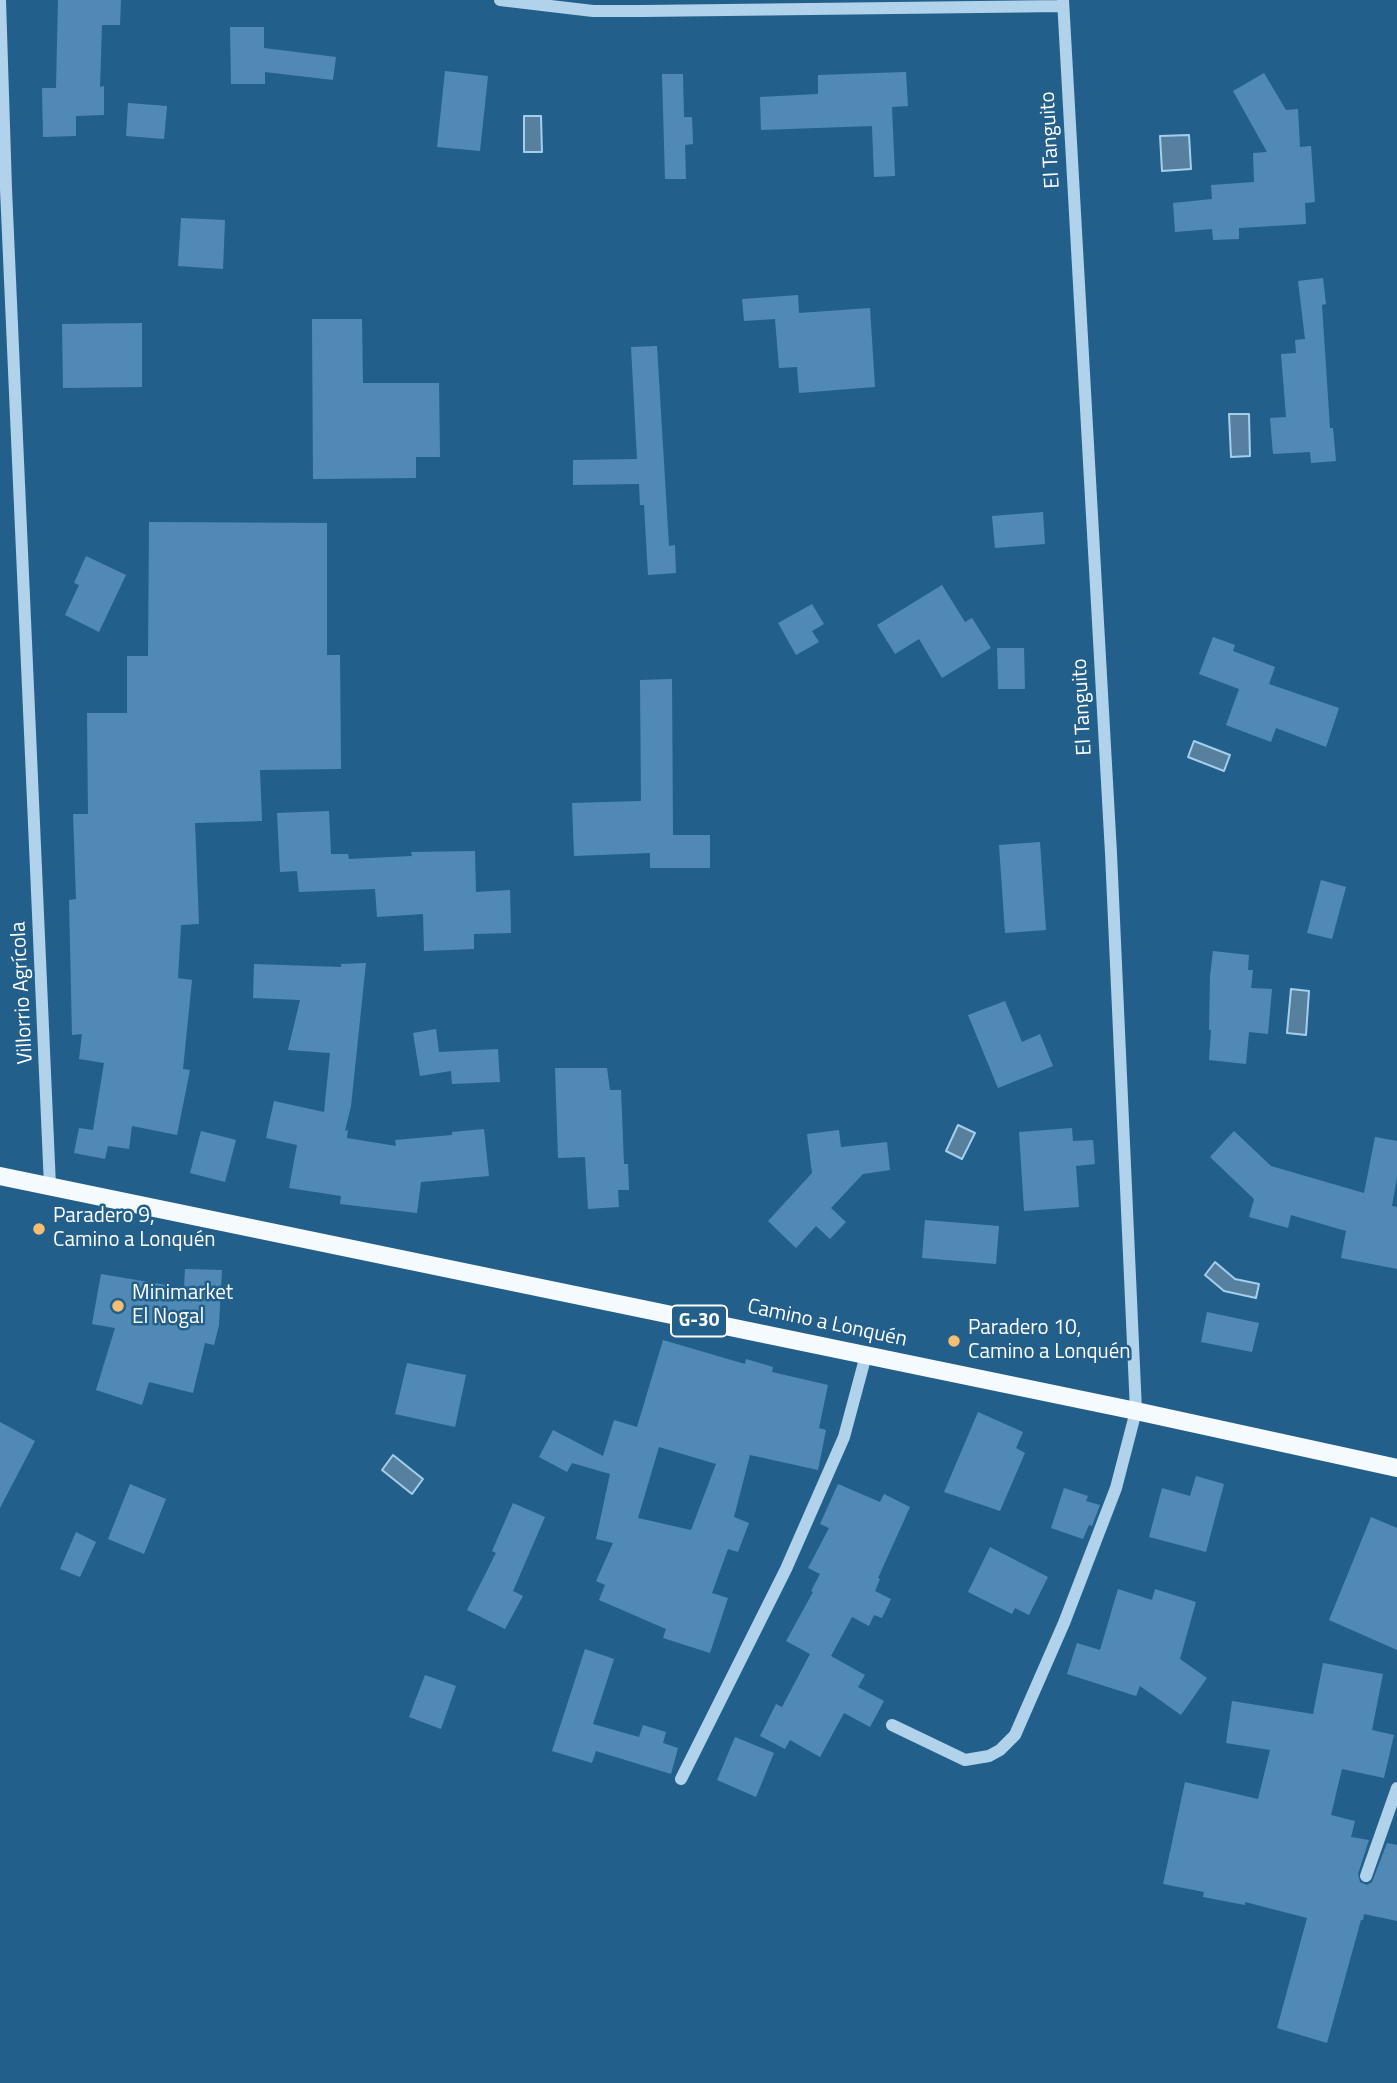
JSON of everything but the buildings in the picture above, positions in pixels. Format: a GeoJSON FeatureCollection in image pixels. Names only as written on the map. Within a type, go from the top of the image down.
{"type":"FeatureCollection","features":[{"type":"Feature","properties":{"kind":"main road","name":"Camino a Lonquén"},"geometry":{"type":"LineString","coordinates":[[0,1176],[1136,1411],[1397,1468]]}},
{"type":"Feature","properties":{"kind":"street","name":"Villorrio Agrícola"},"geometry":{"type":"LineString","coordinates":[[0,0],[50,1186]]}},
{"type":"Feature","properties":{"kind":"street"},"geometry":{"type":"LineString","coordinates":[[500,0],[527,1],[593,11],[1063,3]]}},
{"type":"Feature","properties":{"kind":"street","name":"El Tanguito"},"geometry":{"type":"LineString","coordinates":[[892,1725],[965,1760],[989,1756],[1000,1750],[1015,1735],[1064,1623],[1116,1488],[1136,1411],[1111,853],[1063,3]]}},
{"type":"Feature","properties":{"kind":"street"},"geometry":{"type":"LineString","coordinates":[[681,1779],[786,1569],[834,1461],[844,1437],[866,1355]]}},
{"type":"Feature","properties":{"kind":"street"},"geometry":{"type":"LineString","coordinates":[[1366,1876],[1397,1788]]}},
{"type":"Feature","properties":{"kind":"water"},"geometry":{"type":"Polygon","coordinates":[[[524,116],[541,116],[542,152],[524,152],[524,116]]]}},
{"type":"Feature","properties":{"kind":"water"},"geometry":{"type":"Polygon","coordinates":[[[1189,135],[1191,169],[1162,171],[1160,136],[1189,135]]]}},
{"type":"Feature","properties":{"kind":"water"},"geometry":{"type":"Polygon","coordinates":[[[1229,414],[1249,414],[1250,456],[1231,457],[1229,414]]]}},
{"type":"Feature","properties":{"kind":"water"},"geometry":{"type":"Polygon","coordinates":[[[1194,741],[1230,755],[1224,771],[1188,757],[1194,741]]]}},
{"type":"Feature","properties":{"kind":"water"},"geometry":{"type":"Polygon","coordinates":[[[1291,989],[1309,991],[1306,1035],[1287,1033],[1291,989]]]}},
{"type":"Feature","properties":{"kind":"water"},"geometry":{"type":"Polygon","coordinates":[[[958,1125],[975,1133],[962,1159],[946,1151],[958,1125]]]}},
{"type":"Feature","properties":{"kind":"water"},"geometry":{"type":"Polygon","coordinates":[[[1215,1262],[1235,1279],[1259,1284],[1256,1298],[1224,1291],[1205,1275],[1215,1262]]]}},
{"type":"Feature","properties":{"kind":"water"},"geometry":{"type":"Polygon","coordinates":[[[393,1455],[423,1479],[412,1494],[382,1470],[393,1455]]]}},
{"type":"Feature","properties":{"kind":"place","name":"Paradero 9, Camino a Lonquén"},"geometry":{"type":"Point","coordinates":[39,1229]}},
{"type":"Feature","properties":{"kind":"place","name":"Minimarket El Nogal"},"geometry":{"type":"Point","coordinates":[118,1306]}},
{"type":"Feature","properties":{"kind":"place","name":"Paradero 10, Camino a Lonquén"},"geometry":{"type":"Point","coordinates":[954,1341]}}]}
